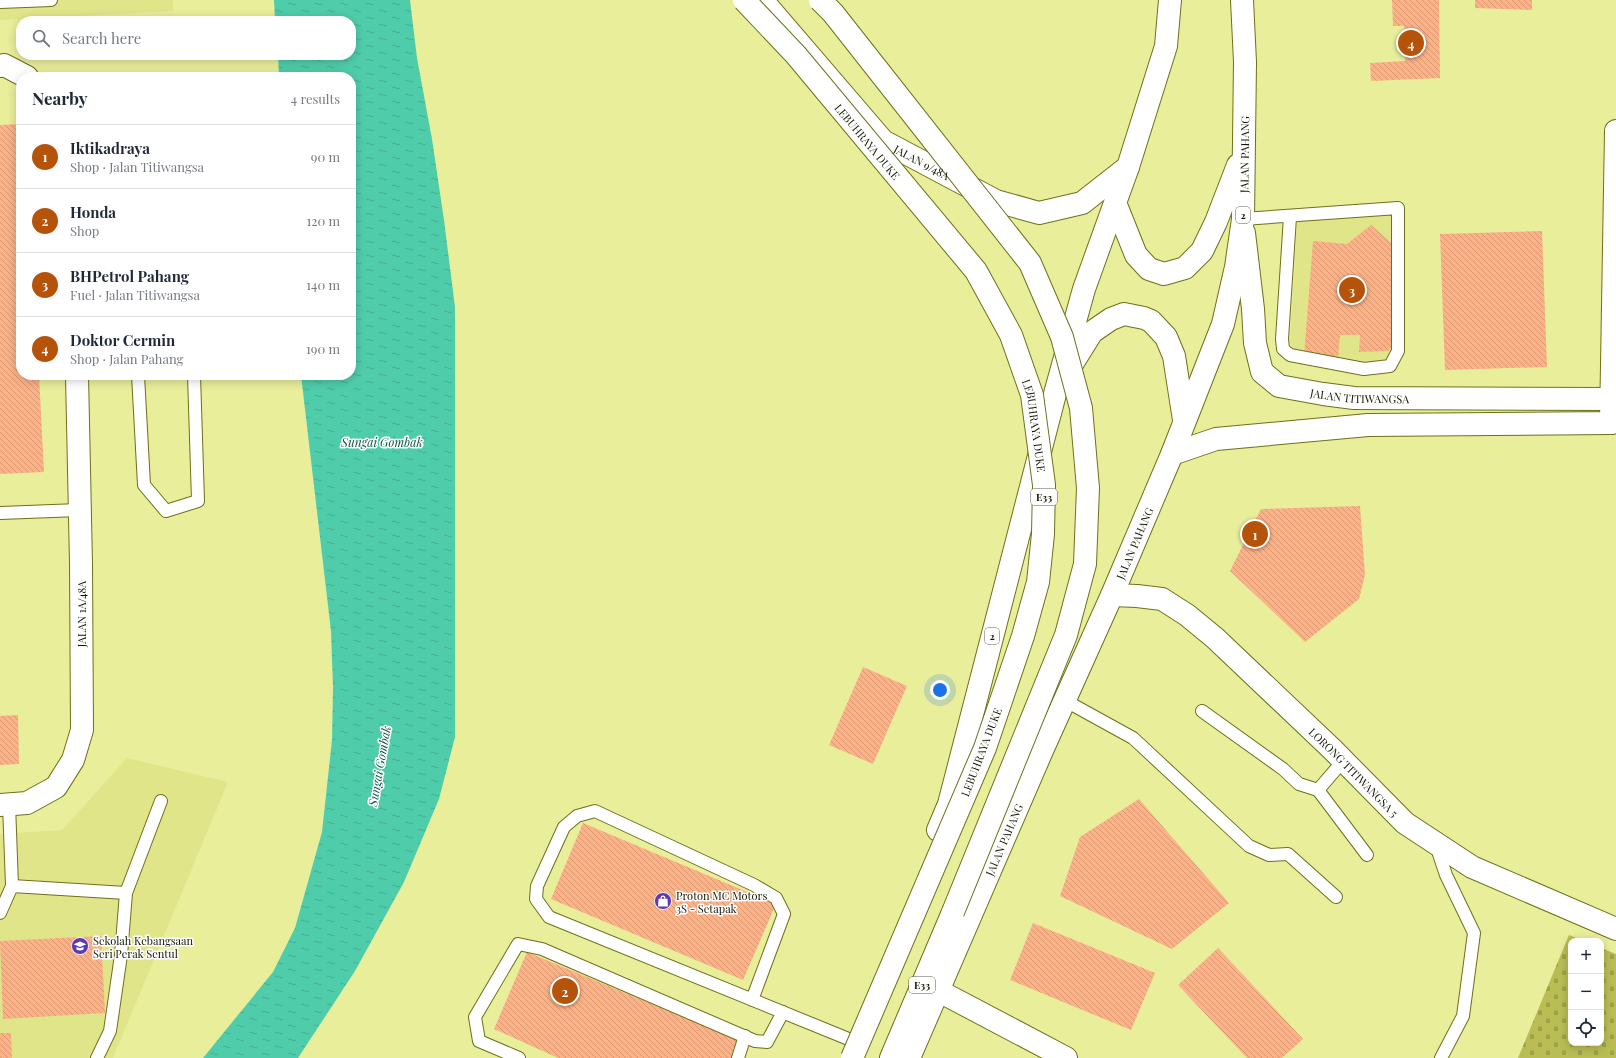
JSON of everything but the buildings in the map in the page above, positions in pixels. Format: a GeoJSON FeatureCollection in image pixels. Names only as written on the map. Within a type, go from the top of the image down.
{"type":"FeatureCollection","features":[{"type":"Feature","properties":{"kind":"main road","name":"LEBUHRAYA DUKE"},"geometry":{"type":"LineString","coordinates":[[744,0],[796,55],[976,271],[1011,335],[1032,395],[1044,485],[1043,534],[1038,582],[1018,651],[985,748],[849,1052]]}},
{"type":"Feature","properties":{"kind":"main road","name":"JALAN 9/48A"},"geometry":{"type":"LineString","coordinates":[[762,0],[883,141],[996,201],[1039,212],[1082,203],[1128,167]]}},
{"type":"Feature","properties":{"kind":"main road","name":"E33"},"geometry":{"type":"LineString","coordinates":[[820,0],[833,13],[1030,263],[1062,337],[1079,401],[1088,488],[1085,564],[1066,635],[891,1058]]}},
{"type":"Feature","properties":{"kind":"main road","name":"2"},"geometry":{"type":"LineString","coordinates":[[849,1052],[949,804],[1056,390],[1084,289],[1116,205],[1166,46],[1170,0]]}},
{"type":"Feature","properties":{"kind":"main road","name":"JALAN PAHANG"},"geometry":{"type":"LineString","coordinates":[[909,1058],[937,990],[1064,700],[1112,595],[1172,454],[1184,420],[1223,324],[1236,267],[1243,219],[1245,62],[1242,0]]}},
{"type":"Feature","properties":{"kind":"main road"},"geometry":{"type":"LineString","coordinates":[[0,66],[4,65],[17,72]]}},
{"type":"Feature","properties":{"kind":"main road"},"geometry":{"type":"LineString","coordinates":[[1172,454],[1216,439],[1368,425],[1613,422],[1616,131]]}},
{"type":"Feature","properties":{"kind":"main road"},"geometry":{"type":"LineString","coordinates":[[1116,205],[1136,255],[1149,269],[1164,274],[1185,268],[1202,251],[1216,222],[1244,150]]}},
{"type":"Feature","properties":{"kind":"main road","name":"JALAN TITIWANGSA"},"geometry":{"type":"LineString","coordinates":[[1243,219],[1253,309],[1255,343],[1262,372],[1279,386],[1354,398],[1613,398]]}},
{"type":"Feature","properties":{"kind":"main road"},"geometry":{"type":"LineString","coordinates":[[1056,390],[1092,332],[1111,319],[1124,314],[1144,318],[1151,321],[1166,337],[1174,356],[1184,420]]}},
{"type":"Feature","properties":{"kind":"main road","name":"JALAN 1A/48A"},"geometry":{"type":"LineString","coordinates":[[5,805],[27,803],[56,787],[73,760],[82,730],[77,380]]}},
{"type":"Feature","properties":{"kind":"main road","name":"LORONG TITIWANGSA 5"},"geometry":{"type":"LineString","coordinates":[[1112,595],[1137,596],[1162,600],[1187,615],[1215,638],[1405,823],[1436,844],[1472,867],[1616,929]]}},
{"type":"Feature","properties":{"kind":"main road"},"geometry":{"type":"LineString","coordinates":[[937,990],[1066,1058]]}},
{"type":"Feature","properties":{"kind":"lane"},"geometry":{"type":"LineString","coordinates":[[0,2],[51,0]]}},
{"type":"Feature","properties":{"kind":"lane"},"geometry":{"type":"LineString","coordinates":[[1243,219],[1290,217],[1398,208],[1398,350],[1390,366],[1364,369],[1290,355],[1283,349],[1282,339],[1290,217]]}},
{"type":"Feature","properties":{"kind":"lane"},"geometry":{"type":"LineString","coordinates":[[138,380],[144,485],[166,511],[198,501],[194,380]]}},
{"type":"Feature","properties":{"kind":"lane"},"geometry":{"type":"LineString","coordinates":[[0,513],[79,510]]}},
{"type":"Feature","properties":{"kind":"lane"},"geometry":{"type":"LineString","coordinates":[[1064,700],[1133,738],[1249,846],[1268,855],[1288,854],[1336,897]]}},
{"type":"Feature","properties":{"kind":"lane"},"geometry":{"type":"LineString","coordinates":[[1202,711],[1283,769],[1299,784],[1318,790],[1367,855]]}},
{"type":"Feature","properties":{"kind":"lane"},"geometry":{"type":"LineString","coordinates":[[1318,790],[1343,761]]}},
{"type":"Feature","properties":{"kind":"lane"},"geometry":{"type":"LineString","coordinates":[[97,1058],[110,1031],[121,955],[126,893],[161,800]]}},
{"type":"Feature","properties":{"kind":"lane"},"geometry":{"type":"LineString","coordinates":[[0,913],[12,886],[5,805]]}},
{"type":"Feature","properties":{"kind":"lane"},"geometry":{"type":"LineString","coordinates":[[752,1000],[784,914],[776,898],[754,885],[595,811],[577,816],[564,827],[536,886],[536,899],[549,917],[752,1000],[783,1012],[849,1052]]}},
{"type":"Feature","properties":{"kind":"lane"},"geometry":{"type":"LineString","coordinates":[[1436,844],[1446,875],[1474,933],[1463,1016],[1441,1058]]}},
{"type":"Feature","properties":{"kind":"lane"},"geometry":{"type":"LineString","coordinates":[[12,886],[126,893]]}},
{"type":"Feature","properties":{"kind":"lane"},"geometry":{"type":"LineString","coordinates":[[519,1058],[479,1041],[475,1017],[518,944],[542,949],[755,1041],[767,1042],[783,1012]]}},
{"type":"Feature","properties":{"kind":"lane"},"geometry":{"type":"LineString","coordinates":[[738,1058],[745,1036]]}},
{"type":"Feature","properties":{"kind":"shaded area"},"geometry":{"type":"Polygon","coordinates":[[[0,0],[173,0],[173,11],[77,16],[16,16],[16,19],[0,20],[0,0]]]}},
{"type":"Feature","properties":{"kind":"shaded area"},"geometry":{"type":"Polygon","coordinates":[[[1392,213],[1391,351],[1387,359],[1364,363],[1293,349],[1290,342],[1297,221],[1392,213]]]}},
{"type":"Feature","properties":{"kind":"shaded area","name":"Sekolah Kebangsaan Seri Perak Sentul"},"geometry":{"type":"Polygon","coordinates":[[[127,758],[228,782],[113,1058],[0,1058],[0,834],[62,830],[127,758]]]}},
{"type":"Feature","properties":{"kind":"green space"},"geometry":{"type":"Polygon","coordinates":[[[1569,935],[1576,938],[1568,938],[1568,1046],[1604,1046],[1604,949],[1616,954],[1616,1058],[1518,1058],[1569,935]]]}},
{"type":"Feature","properties":{"kind":"water","name":"Sungai Gombak"},"geometry":{"type":"Polygon","coordinates":[[[274,0],[410,0],[417,58],[432,139],[444,220],[455,307],[455,737],[439,799],[404,882],[355,971],[298,1058],[203,1058],[273,972],[295,928],[322,832],[332,740],[333,687],[331,631],[302,380],[356,380],[356,72],[279,72],[278,60],[356,60],[356,16],[275,16],[274,0]]]}},
{"type":"Feature","properties":{"kind":"place","name":"Doktor Cermin"},"geometry":{"type":"Point","coordinates":[1411,43]}},
{"type":"Feature","properties":{"kind":"place","name":"BHPetrol Pahang"},"geometry":{"type":"Point","coordinates":[1352,290]}},
{"type":"Feature","properties":{"kind":"place","name":"Iktikadraya"},"geometry":{"type":"Point","coordinates":[1255,534]}},
{"type":"Feature","properties":{"kind":"place","name":"Proton MC Motors 3S - Setapak"},"geometry":{"type":"Point","coordinates":[663,901]}},
{"type":"Feature","properties":{"kind":"place","name":"Sekolah Kebangsaan Seri Perak Sentul"},"geometry":{"type":"Point","coordinates":[80,946]}},
{"type":"Feature","properties":{"kind":"place","name":"Honda"},"geometry":{"type":"Point","coordinates":[565,991]}}]}
